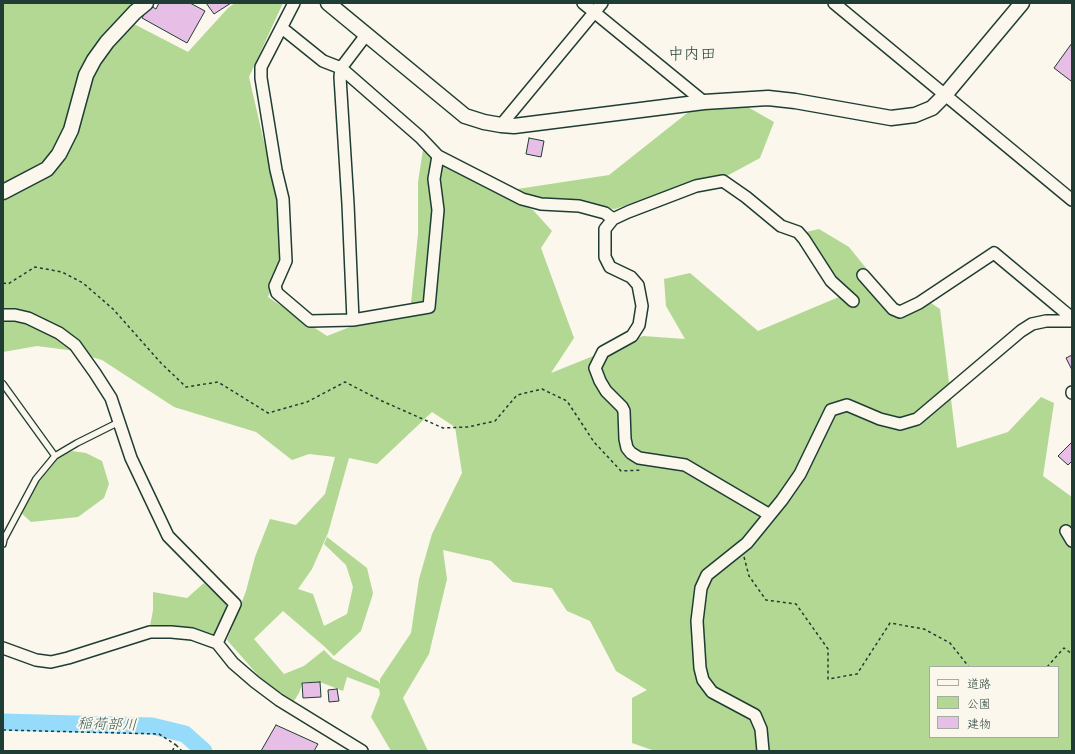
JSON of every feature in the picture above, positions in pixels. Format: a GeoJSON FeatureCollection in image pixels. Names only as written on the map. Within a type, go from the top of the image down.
{"type":"FeatureCollection","features":[{"type":"Feature","properties":{"kind":"street"},"geometry":{"type":"LineString","coordinates":[[3,192],[47,169],[59,154],[71,130],[86,75],[94,60],[107,42],[135,12],[146,3]]}},
{"type":"Feature","properties":{"kind":"street"},"geometry":{"type":"LineString","coordinates":[[294,3],[261,67],[261,78],[276,170],[284,206],[286,261],[275,286],[277,293],[310,321],[353,320],[429,307],[438,210],[434,179],[438,156]]}},
{"type":"Feature","properties":{"kind":"street"},"geometry":{"type":"LineString","coordinates":[[328,3],[465,116],[501,126],[514,126],[704,102],[768,98],[795,101],[891,118],[915,115],[932,108],[945,95],[1022,3]]}},
{"type":"Feature","properties":{"kind":"street"},"geometry":{"type":"LineString","coordinates":[[583,3],[704,102]]}},
{"type":"Feature","properties":{"kind":"street"},"geometry":{"type":"LineString","coordinates":[[501,126],[602,3]]}},
{"type":"Feature","properties":{"kind":"street"},"geometry":{"type":"LineString","coordinates":[[834,3],[1072,200]]}},
{"type":"Feature","properties":{"kind":"street"},"geometry":{"type":"LineString","coordinates":[[282,28],[323,61],[341,68],[420,137],[438,156],[522,199],[541,204],[579,206],[605,213],[613,219]]}},
{"type":"Feature","properties":{"kind":"street"},"geometry":{"type":"LineString","coordinates":[[353,320],[348,204],[340,77],[341,68],[366,35]]}},
{"type":"Feature","properties":{"kind":"street"},"geometry":{"type":"LineString","coordinates":[[770,515],[685,465],[639,458],[631,453],[627,448],[625,439],[624,411],[606,391],[595,368],[603,352],[632,336],[639,324],[642,306],[638,285],[631,277],[610,268],[606,257],[606,229],[613,219],[696,186],[723,181],[746,197],[781,226],[798,232],[831,281],[853,301]]}},
{"type":"Feature","properties":{"kind":"street"},"geometry":{"type":"LineString","coordinates":[[863,275],[893,309],[900,312],[919,303],[994,252],[1072,319]]}},
{"type":"Feature","properties":{"kind":"street"},"geometry":{"type":"LineString","coordinates":[[3,315],[15,315],[28,318],[59,333],[75,345],[111,398],[131,458],[168,536],[235,604],[217,644]]}},
{"type":"Feature","properties":{"kind":"street"},"geometry":{"type":"LineString","coordinates":[[763,751],[761,729],[755,715],[712,692],[703,680],[700,668],[698,621],[701,588],[707,575],[747,543],[770,515],[800,474],[831,410],[847,405],[880,419],[900,424],[917,419],[1021,331],[1032,324],[1046,321],[1072,319]]}},
{"type":"Feature","properties":{"kind":"street"},"geometry":{"type":"LineString","coordinates":[[3,648],[36,660],[51,662],[150,632],[192,634],[217,644],[233,663],[279,700],[362,751]]}},
{"type":"Feature","properties":{"kind":"lane"},"geometry":{"type":"LineString","coordinates":[[3,384],[55,456]]}},
{"type":"Feature","properties":{"kind":"lane"},"geometry":{"type":"LineString","coordinates":[[3,544],[4,539],[36,478],[55,456],[77,443],[120,422]]}},
{"type":"Feature","properties":{"kind":"path"},"geometry":{"type":"LineString","coordinates":[[3,283],[8,284],[35,267],[62,272],[83,283],[113,309],[161,363],[186,387],[218,382],[268,414],[307,402],[345,382],[382,401],[443,428],[468,427],[495,421],[517,395],[542,389],[567,401],[594,442],[621,471],[642,470]]}},
{"type":"Feature","properties":{"kind":"path"},"geometry":{"type":"LineString","coordinates":[[741,548],[749,576],[766,600],[796,604],[828,649],[828,679],[857,674],[890,623],[924,629],[950,643],[967,666]]}},
{"type":"Feature","properties":{"kind":"path"},"geometry":{"type":"LineString","coordinates":[[1048,666],[1064,648],[1072,654]]}},
{"type":"Feature","properties":{"kind":"path"},"geometry":{"type":"LineString","coordinates":[[3,730],[160,734],[182,751]]}},
{"type":"Feature","properties":{"kind":"path"},"geometry":{"type":"LineString","coordinates":[[172,751],[176,745]]}},
{"type":"Feature","properties":{"kind":"green space"},"geometry":{"type":"Polygon","coordinates":[[[3,3],[146,3],[134,24],[188,52],[228,8],[235,3],[283,3],[249,77],[280,211],[283,259],[268,297],[327,336],[411,303],[418,234],[418,182],[423,150],[511,200],[533,210],[552,231],[541,248],[574,338],[551,373],[643,336],[685,339],[666,306],[664,279],[690,273],[758,331],[846,294],[806,232],[819,229],[849,247],[866,268],[883,304],[897,316],[911,313],[928,301],[940,309],[957,448],[1008,432],[1041,397],[1054,403],[1043,476],[1072,497],[1072,751],[655,751],[632,743],[632,698],[647,690],[616,671],[590,621],[567,611],[552,588],[513,582],[491,561],[443,550],[447,579],[429,654],[403,698],[428,751],[391,751],[371,717],[380,694],[379,689],[347,677],[343,691],[320,682],[303,682],[294,701],[264,682],[227,640],[246,591],[255,557],[270,519],[296,525],[325,494],[335,457],[309,454],[292,460],[256,432],[174,407],[102,360],[68,350],[37,346],[3,352],[3,3]],[[432,412],[377,464],[349,458],[328,533],[312,569],[298,589],[313,594],[324,626],[347,614],[353,587],[346,565],[324,544],[327,537],[367,568],[373,593],[372,597],[361,631],[334,656],[283,611],[254,639],[284,674],[304,666],[324,650],[333,659],[378,681],[380,684],[380,679],[411,633],[419,579],[432,534],[462,473],[455,427],[432,412]]]}},
{"type":"Feature","properties":{"kind":"green space"},"geometry":{"type":"Polygon","coordinates":[[[746,106],[774,122],[760,158],[723,178],[700,180],[615,209],[540,201],[511,190],[609,175],[691,110],[746,106]]]}},
{"type":"Feature","properties":{"kind":"green space"},"geometry":{"type":"Polygon","coordinates":[[[72,451],[86,453],[102,461],[109,484],[104,498],[78,517],[31,522],[19,511],[38,474],[56,458],[72,451]]]}},
{"type":"Feature","properties":{"kind":"green space"},"geometry":{"type":"Polygon","coordinates":[[[204,583],[226,604],[226,615],[216,635],[184,627],[150,626],[153,610],[153,592],[187,598],[204,583]]]}},
{"type":"Feature","properties":{"kind":"building"},"geometry":{"type":"Polygon","coordinates":[[[159,3],[190,3],[205,11],[187,43],[142,18],[149,5],[156,9],[159,3]]]}},
{"type":"Feature","properties":{"kind":"building"},"geometry":{"type":"Polygon","coordinates":[[[206,3],[231,3],[214,14],[206,3]]]}},
{"type":"Feature","properties":{"kind":"building"},"geometry":{"type":"Polygon","coordinates":[[[1072,43],[1072,80],[1071,81],[1054,68],[1072,43]]]}},
{"type":"Feature","properties":{"kind":"building"},"geometry":{"type":"Polygon","coordinates":[[[529,138],[544,141],[541,157],[526,154],[529,138]]]}},
{"type":"Feature","properties":{"kind":"building"},"geometry":{"type":"Polygon","coordinates":[[[1072,355],[1072,370],[1066,358],[1072,355]]]}},
{"type":"Feature","properties":{"kind":"building"},"geometry":{"type":"Polygon","coordinates":[[[1072,442],[1072,461],[1068,465],[1058,456],[1072,442]]]}},
{"type":"Feature","properties":{"kind":"building"},"geometry":{"type":"Polygon","coordinates":[[[320,682],[321,697],[303,698],[302,683],[320,682]]]}},
{"type":"Feature","properties":{"kind":"building"},"geometry":{"type":"Polygon","coordinates":[[[337,689],[339,701],[329,702],[328,690],[337,689]]]}},
{"type":"Feature","properties":{"kind":"building"},"geometry":{"type":"Polygon","coordinates":[[[276,725],[318,744],[314,751],[261,751],[276,725]]]}},
{"type":"Feature","properties":{"kind":"waterway","name":"稲荷部川"},"geometry":{"type":"LineString","coordinates":[[3,722],[152,726],[185,734],[204,751]]}},
{"type":"Feature","properties":{"kind":"district","name":"中内田"},"geometry":{"type":"Point","coordinates":[692,55]}}]}
